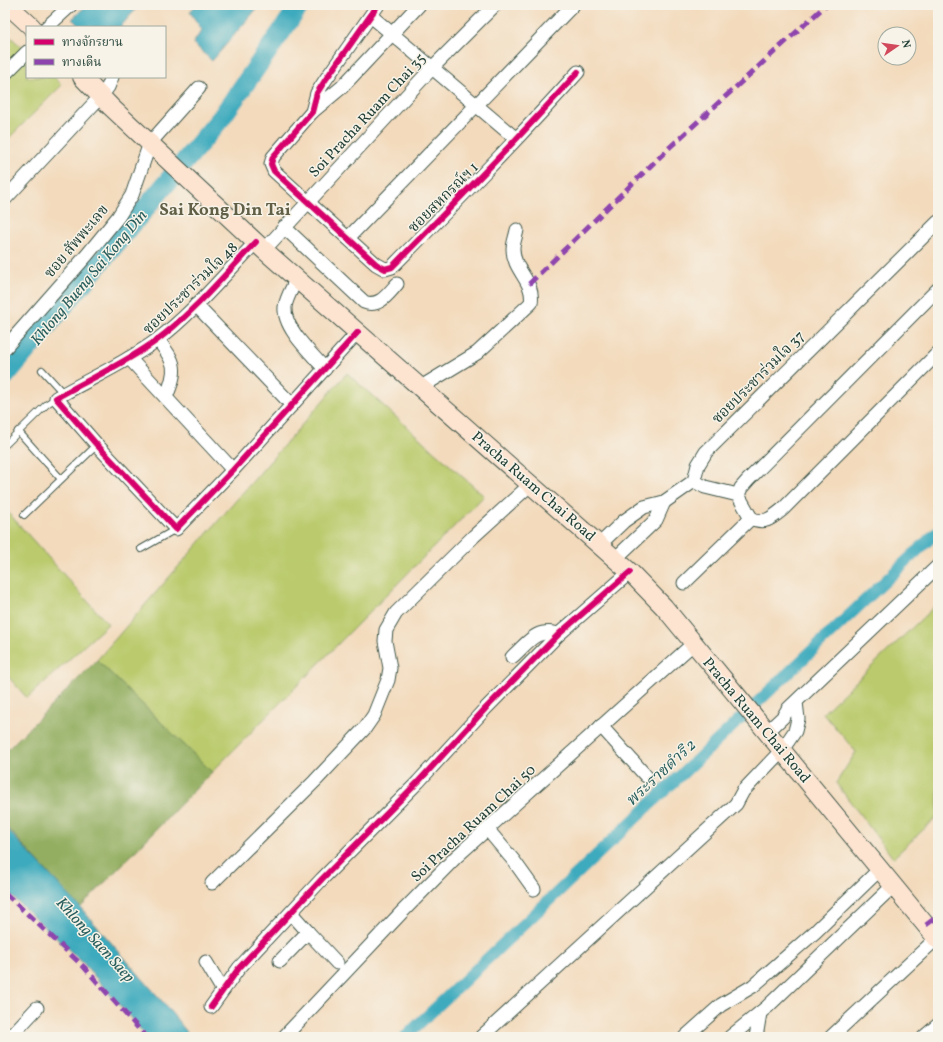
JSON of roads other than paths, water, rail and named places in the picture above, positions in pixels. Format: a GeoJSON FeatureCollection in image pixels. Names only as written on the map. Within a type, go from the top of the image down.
{"type":"FeatureCollection","features":[{"type":"Feature","properties":{"kind":"main road"},"geometry":{"type":"LineString","coordinates":[[8,5],[31,26]]}},
{"type":"Feature","properties":{"kind":"main road","name":"Pracha Ruam Chai Road"},"geometry":{"type":"LineString","coordinates":[[83,78],[260,246],[616,558],[630,572],[664,607],[736,696],[937,937]]}},
{"type":"Feature","properties":{"kind":"street"},"geometry":{"type":"LineString","coordinates":[[48,26],[71,5]]}},
{"type":"Feature","properties":{"kind":"street"},"geometry":{"type":"LineString","coordinates":[[419,5],[342,88],[330,100],[312,112],[271,160],[274,171],[348,238],[573,5]]}},
{"type":"Feature","properties":{"kind":"street","name":"Soi Pracha Ruam Chai 35"},"geometry":{"type":"LineString","coordinates":[[260,246],[284,227],[433,67],[495,5]]}},
{"type":"Feature","properties":{"kind":"street"},"geometry":{"type":"LineString","coordinates":[[312,112],[318,93],[326,79],[375,10],[392,33],[515,138]]}},
{"type":"Feature","properties":{"kind":"street"},"geometry":{"type":"LineString","coordinates":[[5,74],[26,53]]}},
{"type":"Feature","properties":{"kind":"street","name":"ซอยสหกรณ์ฯ 1"},"geometry":{"type":"LineString","coordinates":[[348,238],[381,268],[385,269],[392,267],[487,171],[515,138],[540,114],[578,72]]}},
{"type":"Feature","properties":{"kind":"street"},"geometry":{"type":"LineString","coordinates":[[5,199],[101,96],[108,87],[112,78]]}},
{"type":"Feature","properties":{"kind":"street"},"geometry":{"type":"LineString","coordinates":[[150,143],[198,88]]}},
{"type":"Feature","properties":{"kind":"street","name":"ซอย สัพพะเลข"},"geometry":{"type":"LineString","coordinates":[[5,348],[87,255],[118,217],[132,195],[150,143]]}},
{"type":"Feature","properties":{"kind":"street","name":"ซอยประชาร่วมใจ 37"},"geometry":{"type":"LineString","coordinates":[[694,481],[698,465],[706,452],[938,222]]}},
{"type":"Feature","properties":{"kind":"street"},"geometry":{"type":"LineString","coordinates":[[284,227],[364,302],[370,304],[384,299],[397,284]]}},
{"type":"Feature","properties":{"kind":"street"},"geometry":{"type":"LineString","coordinates":[[421,387],[477,353],[531,303],[533,294],[517,265],[513,250],[517,230]]}},
{"type":"Feature","properties":{"kind":"street","name":"ซอยประชาร่วมใจ 48"},"geometry":{"type":"LineString","coordinates":[[60,396],[129,358],[158,340],[260,246]]}},
{"type":"Feature","properties":{"kind":"street"},"geometry":{"type":"LineString","coordinates":[[297,278],[285,306],[286,314],[296,336],[325,369]]}},
{"type":"Feature","properties":{"kind":"street"},"geometry":{"type":"LineString","coordinates":[[738,495],[748,480],[938,288]]}},
{"type":"Feature","properties":{"kind":"street"},"geometry":{"type":"LineString","coordinates":[[196,305],[292,405]]}},
{"type":"Feature","properties":{"kind":"street"},"geometry":{"type":"LineString","coordinates":[[60,396],[97,445],[176,529],[233,470],[358,332]]}},
{"type":"Feature","properties":{"kind":"street"},"geometry":{"type":"LineString","coordinates":[[158,340],[171,356],[174,365],[172,383],[166,397]]}},
{"type":"Feature","properties":{"kind":"street"},"geometry":{"type":"LineString","coordinates":[[600,544],[624,521],[644,506],[664,502],[694,481],[706,487],[738,495],[751,518],[763,522],[770,519],[783,510],[938,353]]}},
{"type":"Feature","properties":{"kind":"street"},"geometry":{"type":"LineString","coordinates":[[129,358],[233,470]]}},
{"type":"Feature","properties":{"kind":"street"},"geometry":{"type":"LineString","coordinates":[[212,883],[314,781],[365,728],[374,715],[388,680],[390,668],[385,641],[386,630],[396,613],[474,536],[531,484]]}},
{"type":"Feature","properties":{"kind":"street"},"geometry":{"type":"LineString","coordinates":[[616,558],[656,520],[664,502]]}},
{"type":"Feature","properties":{"kind":"street"},"geometry":{"type":"LineString","coordinates":[[684,583],[751,518]]}},
{"type":"Feature","properties":{"kind":"street"},"geometry":{"type":"LineString","coordinates":[[764,728],[796,702],[938,566]]}},
{"type":"Feature","properties":{"kind":"street"},"geometry":{"type":"LineString","coordinates":[[211,1007],[222,989],[239,968],[418,782],[490,703],[559,634],[630,572]]}},
{"type":"Feature","properties":{"kind":"street"},"geometry":{"type":"LineString","coordinates":[[512,657],[537,634],[548,631],[559,634]]}},
{"type":"Feature","properties":{"kind":"street","name":"Soi Pracha Ruam Chai 50"},"geometry":{"type":"LineString","coordinates":[[284,1037],[456,857],[488,830],[601,726],[694,644]]}},
{"type":"Feature","properties":{"kind":"street"},"geometry":{"type":"LineString","coordinates":[[481,1037],[736,804],[743,791],[782,750],[795,731],[798,718],[796,702]]}},
{"type":"Feature","properties":{"kind":"street"},"geometry":{"type":"LineString","coordinates":[[601,726],[646,776]]}},
{"type":"Feature","properties":{"kind":"street"},"geometry":{"type":"LineString","coordinates":[[488,830],[514,860],[534,889]]}},
{"type":"Feature","properties":{"kind":"street"},"geometry":{"type":"LineString","coordinates":[[685,1037],[721,1005],[753,986],[815,932],[880,869]]}},
{"type":"Feature","properties":{"kind":"street"},"geometry":{"type":"LineString","coordinates":[[730,1037],[760,1013],[894,886]]}},
{"type":"Feature","properties":{"kind":"street"},"geometry":{"type":"LineString","coordinates":[[291,913],[337,963]]}},
{"type":"Feature","properties":{"kind":"street"},"geometry":{"type":"LineString","coordinates":[[280,961],[308,932]]}},
{"type":"Feature","properties":{"kind":"street"},"geometry":{"type":"LineString","coordinates":[[831,1037],[937,937]]}},
{"type":"Feature","properties":{"kind":"street"},"geometry":{"type":"LineString","coordinates":[[206,962],[222,989]]}},
{"type":"Feature","properties":{"kind":"street"},"geometry":{"type":"LineString","coordinates":[[10,1037],[37,1008]]}},
{"type":"Feature","properties":{"kind":"street"},"geometry":{"type":"LineString","coordinates":[[756,1037],[760,1013]]}},
{"type":"Feature","properties":{"kind":"street"},"geometry":{"type":"LineString","coordinates":[[924,1037],[938,1025]]}},
{"type":"Feature","properties":{"kind":"lane"},"geometry":{"type":"LineString","coordinates":[[42,370],[60,396]]}},
{"type":"Feature","properties":{"kind":"lane","name":"ซอยประชาร่วมใจ 48"},"geometry":{"type":"LineString","coordinates":[[5,445],[47,404],[60,396]]}},
{"type":"Feature","properties":{"kind":"lane"},"geometry":{"type":"LineString","coordinates":[[18,431],[61,479]]}},
{"type":"Feature","properties":{"kind":"lane"},"geometry":{"type":"LineString","coordinates":[[24,515],[97,445]]}},
{"type":"Feature","properties":{"kind":"lane"},"geometry":{"type":"LineString","coordinates":[[141,549],[176,529]]}},
{"type":"Feature","properties":{"kind":"water"},"geometry":{"type":"Polygon","coordinates":[[[87,5],[140,5],[121,26],[79,26],[72,19],[87,5]]]}},
{"type":"Feature","properties":{"kind":"water"},"geometry":{"type":"Polygon","coordinates":[[[196,5],[260,5],[212,61],[193,43],[202,30],[190,12],[196,5]]]}},
{"type":"Feature","properties":{"kind":"water","name":"Khlong Saen Saep"},"geometry":{"type":"Polygon","coordinates":[[[5,827],[80,907],[162,1001],[191,1037],[147,1037],[83,963],[5,890],[5,827]]]}},
{"type":"Feature","properties":{"kind":"waterway","name":"Khlong Bueng Sai Kong Din"},"geometry":{"type":"LineString","coordinates":[[5,376],[221,118],[300,5]]}},
{"type":"Feature","properties":{"kind":"waterway","name":"พระราชดำริ 2"},"geometry":{"type":"LineString","coordinates":[[405,1037],[938,531]]}},
{"type":"Feature","properties":{"kind":"district","name":"Sai Kong Din Tai"},"geometry":{"type":"Point","coordinates":[225,209]}}]}
